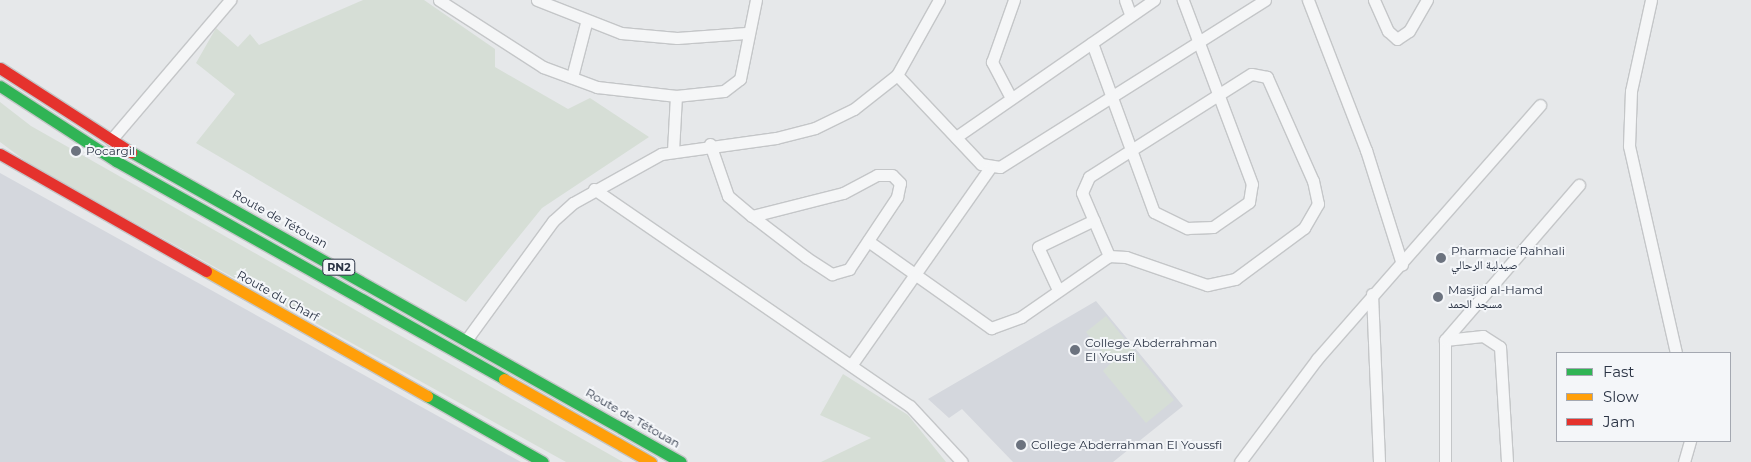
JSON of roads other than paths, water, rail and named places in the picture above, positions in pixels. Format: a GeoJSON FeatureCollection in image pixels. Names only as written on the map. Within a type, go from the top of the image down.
{"type":"FeatureCollection","features":[{"type":"Feature","properties":{"kind":"main road","name":"Route de Tétouan"},"geometry":{"type":"LineString","coordinates":[[0,68],[111,140],[467,339],[681,462]]}},
{"type":"Feature","properties":{"kind":"main road","name":"RN2"},"geometry":{"type":"LineString","coordinates":[[0,86],[116,161],[651,462]]}},
{"type":"Feature","properties":{"kind":"main road","name":"Route du Charf"},"geometry":{"type":"LineString","coordinates":[[0,154],[543,462]]}},
{"type":"Feature","properties":{"kind":"street"},"geometry":{"type":"LineString","coordinates":[[111,140],[230,0]]}},
{"type":"Feature","properties":{"kind":"street"},"geometry":{"type":"LineString","coordinates":[[439,0],[497,41],[572,78],[615,90],[676,96],[712,93],[733,86],[742,71],[746,33],[756,0]]}},
{"type":"Feature","properties":{"kind":"street"},"geometry":{"type":"LineString","coordinates":[[537,0],[586,23],[650,37],[746,33]]}},
{"type":"Feature","properties":{"kind":"street"},"geometry":{"type":"LineString","coordinates":[[467,339],[553,221],[594,189],[673,151],[710,144],[776,138],[816,128],[854,109],[897,75],[939,0]]}},
{"type":"Feature","properties":{"kind":"street"},"geometry":{"type":"LineString","coordinates":[[1011,98],[992,62],[1014,0]]}},
{"type":"Feature","properties":{"kind":"street"},"geometry":{"type":"LineString","coordinates":[[1125,0],[1130,14]]}},
{"type":"Feature","properties":{"kind":"street"},"geometry":{"type":"LineString","coordinates":[[956,137],[1092,43],[1130,14],[1154,0]]}},
{"type":"Feature","properties":{"kind":"street"},"geometry":{"type":"LineString","coordinates":[[1092,43],[1154,212],[1197,230],[1226,220],[1249,202],[1253,190],[1220,94],[1183,0]]}},
{"type":"Feature","properties":{"kind":"street"},"geometry":{"type":"LineString","coordinates":[[852,364],[918,275],[989,169],[1027,154],[1112,96],[1264,0]]}},
{"type":"Feature","properties":{"kind":"street"},"geometry":{"type":"LineString","coordinates":[[1308,0],[1366,150],[1402,264]]}},
{"type":"Feature","properties":{"kind":"street"},"geometry":{"type":"LineString","coordinates":[[1374,0],[1388,31],[1397,39],[1409,31],[1428,0]]}},
{"type":"Feature","properties":{"kind":"street"},"geometry":{"type":"LineString","coordinates":[[1651,0],[1631,91],[1629,146],[1676,352]]}},
{"type":"Feature","properties":{"kind":"street"},"geometry":{"type":"LineString","coordinates":[[572,78],[586,23]]}},
{"type":"Feature","properties":{"kind":"street"},"geometry":{"type":"LineString","coordinates":[[868,241],[918,275],[982,323],[998,329],[1109,256],[1126,257],[1207,285],[1224,284],[1251,270],[1311,221],[1317,193],[1267,78],[1251,74],[1084,182],[1082,193],[1109,256]]}},
{"type":"Feature","properties":{"kind":"street"},"geometry":{"type":"LineString","coordinates":[[897,75],[989,169]]}},
{"type":"Feature","properties":{"kind":"street"},"geometry":{"type":"LineString","coordinates":[[673,151],[676,96]]}},
{"type":"Feature","properties":{"kind":"street"},"geometry":{"type":"LineString","coordinates":[[1240,462],[1372,294],[1402,264],[1540,105]]}},
{"type":"Feature","properties":{"kind":"street"},"geometry":{"type":"LineString","coordinates":[[710,144],[728,196],[752,216],[832,274],[849,270],[900,190],[892,174],[877,175],[820,201],[752,216]]}},
{"type":"Feature","properties":{"kind":"street"},"geometry":{"type":"LineString","coordinates":[[1445,462],[1445,340],[1579,185]]}},
{"type":"Feature","properties":{"kind":"street"},"geometry":{"type":"LineString","coordinates":[[594,189],[852,364],[910,406],[962,462]]}},
{"type":"Feature","properties":{"kind":"street"},"geometry":{"type":"LineString","coordinates":[[1058,290],[1038,247],[1045,240],[1094,220]]}},
{"type":"Feature","properties":{"kind":"street"},"geometry":{"type":"LineString","coordinates":[[1372,294],[1379,462]]}},
{"type":"Feature","properties":{"kind":"street"},"geometry":{"type":"LineString","coordinates":[[1445,340],[1483,336],[1500,347],[1507,462]]}},
{"type":"Feature","properties":{"kind":"street"},"geometry":{"type":"LineString","coordinates":[[1684,462],[1690,442]]}},
{"type":"Feature","properties":{"kind":"place","name":"Pocargil"},"geometry":{"type":"Point","coordinates":[76,151]}},
{"type":"Feature","properties":{"kind":"place","name":"Pharmacie Rahhali صيدلية الرحالي"},"geometry":{"type":"Point","coordinates":[1441,258]}},
{"type":"Feature","properties":{"kind":"place","name":"Masjid al-Hamd مسجد الحمد"},"geometry":{"type":"Point","coordinates":[1438,297]}},
{"type":"Feature","properties":{"kind":"place","name":"College Abderrahman El Yousfi"},"geometry":{"type":"Point","coordinates":[1075,350]}},
{"type":"Feature","properties":{"kind":"place","name":"College Abderrahman El Youssfi"},"geometry":{"type":"Point","coordinates":[1021,445]}}]}
